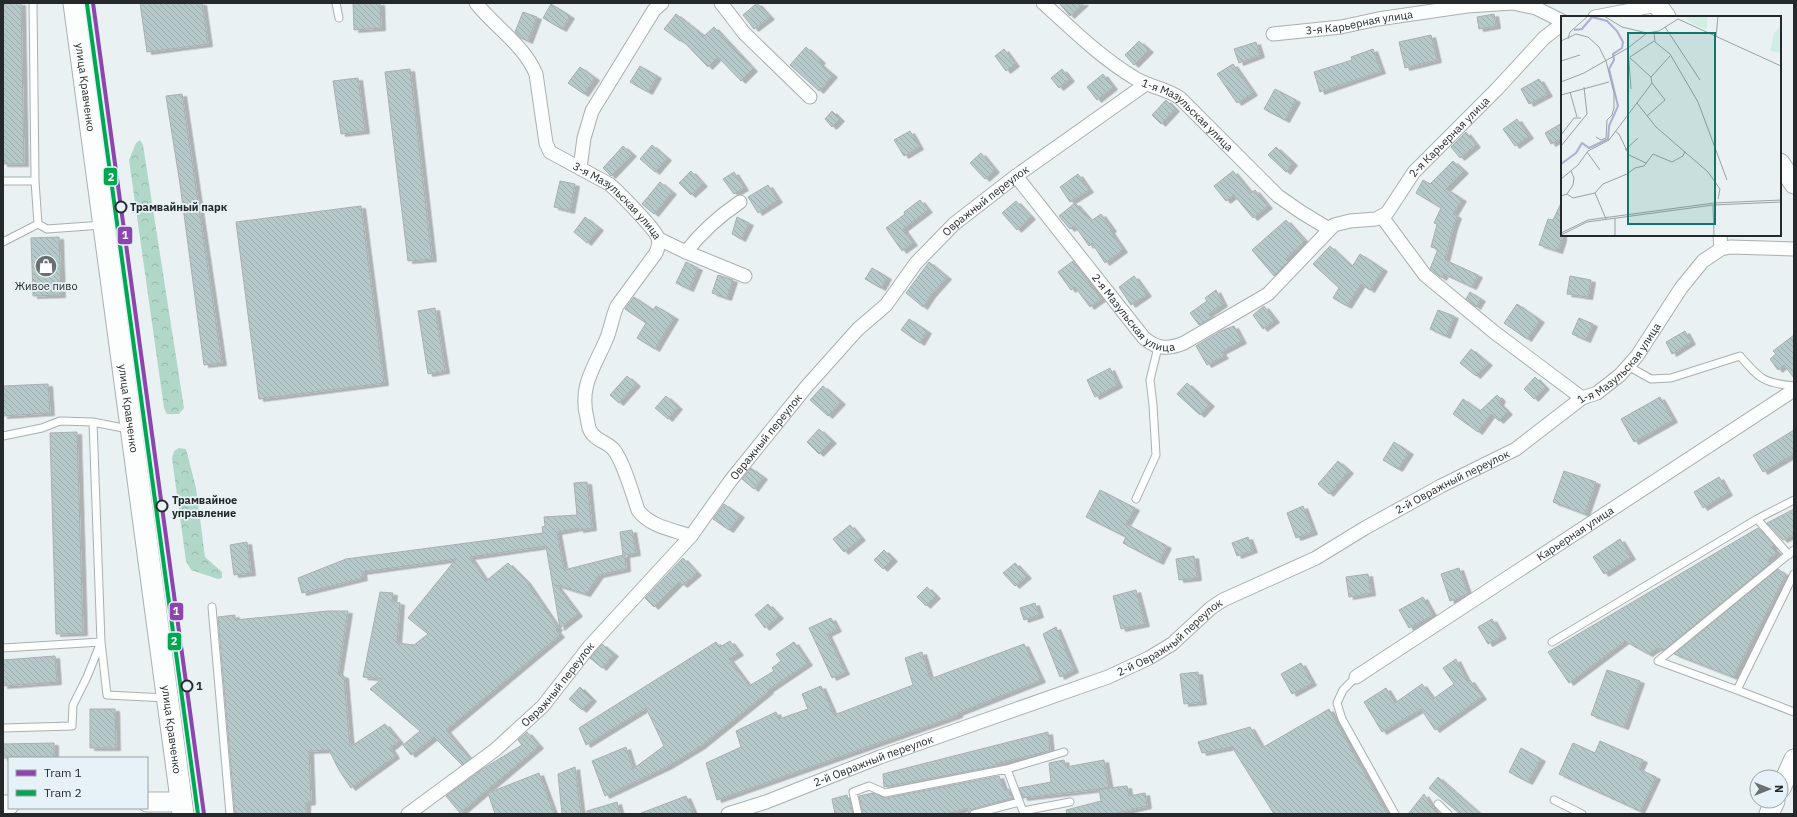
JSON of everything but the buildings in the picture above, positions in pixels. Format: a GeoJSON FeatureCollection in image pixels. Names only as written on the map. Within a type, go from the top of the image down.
{"type":"FeatureCollection","features":[{"type":"Feature","properties":{"kind":"main road","name":"улица Кравченко"},"geometry":{"type":"LineString","coordinates":[[74,3],[169,698],[182,808]]}},
{"type":"Feature","properties":{"kind":"street","name":"3-я Мазульская улица"},"geometry":{"type":"LineString","coordinates":[[476,3],[526,54],[532,65],[536,74],[546,143],[550,152],[599,177],[618,190],[657,234],[659,239],[656,253],[618,306],[613,315],[606,339],[591,370],[586,385],[586,412],[590,432],[595,438],[608,444],[618,455],[638,510],[642,516],[658,525],[691,536]]}},
{"type":"Feature","properties":{"kind":"street"},"geometry":{"type":"LineString","coordinates":[[580,168],[584,138],[592,111],[654,10],[662,3]]}},
{"type":"Feature","properties":{"kind":"street"},"geometry":{"type":"LineString","coordinates":[[721,3],[744,33],[810,97]]}},
{"type":"Feature","properties":{"kind":"street","name":"1-я Мазульская улица"},"geometry":{"type":"LineString","coordinates":[[1043,3],[1090,45],[1133,78],[1165,90],[1180,98],[1278,196],[1329,229]]}},
{"type":"Feature","properties":{"kind":"street","name":"3-я Карьерная улица"},"geometry":{"type":"LineString","coordinates":[[1273,34],[1341,27],[1467,6],[1513,3],[1536,8],[1561,20]]}},
{"type":"Feature","properties":{"kind":"street"},"geometry":{"type":"LineString","coordinates":[[1602,16],[1660,8]]}},
{"type":"Feature","properties":{"kind":"street","name":"2-я Карьерная улица"},"geometry":{"type":"LineString","coordinates":[[1382,217],[1387,213],[1414,172],[1497,89],[1544,38],[1561,25]]}},
{"type":"Feature","properties":{"kind":"street","name":"Овражный переулок"},"geometry":{"type":"LineString","coordinates":[[408,814],[495,750],[542,706],[589,647],[691,536],[731,480],[807,386],[858,329],[886,305],[916,263],[954,224],[1016,176],[1146,84]]}},
{"type":"Feature","properties":{"kind":"street"},"geometry":{"type":"LineString","coordinates":[[1781,164],[1794,181]]}},
{"type":"Feature","properties":{"kind":"street","name":"2-я Мазульская улица"},"geometry":{"type":"LineString","coordinates":[[1016,176],[1144,338],[1158,347],[1173,347],[1184,343],[1268,294],[1329,229]]}},
{"type":"Feature","properties":{"kind":"street"},"geometry":{"type":"LineString","coordinates":[[686,252],[697,237],[716,218],[740,202]]}},
{"type":"Feature","properties":{"kind":"street"},"geometry":{"type":"LineString","coordinates":[[1329,229],[1339,223],[1376,220],[1382,217]]}},
{"type":"Feature","properties":{"kind":"street","name":"1-я Мазульская улица"},"geometry":{"type":"LineString","coordinates":[[1382,217],[1425,275],[1494,332],[1582,398],[1597,392],[1620,375],[1637,356],[1681,288],[1703,262],[1721,249]]}},
{"type":"Feature","properties":{"kind":"street"},"geometry":{"type":"LineString","coordinates":[[1720,236],[1721,249],[1742,247],[1794,249]]}},
{"type":"Feature","properties":{"kind":"street"},"geometry":{"type":"LineString","coordinates":[[659,239],[686,252],[745,276]]}},
{"type":"Feature","properties":{"kind":"street","name":"Карьерная улица"},"geometry":{"type":"LineString","coordinates":[[1356,677],[1794,390]]}},
{"type":"Feature","properties":{"kind":"street","name":"2-й Овражный переулок"},"geometry":{"type":"LineString","coordinates":[[728,814],[766,802],[880,757],[1108,677],[1149,658],[1172,644],[1211,608],[1223,600],[1316,558],[1365,528],[1441,486],[1507,455],[1530,440],[1582,398]]}},
{"type":"Feature","properties":{"kind":"street"},"geometry":{"type":"LineString","coordinates":[[1789,771],[1794,760]]}},
{"type":"Feature","properties":{"kind":"street"},"geometry":{"type":"LineString","coordinates":[[148,802],[182,808]]}},
{"type":"Feature","properties":{"kind":"lane"},"geometry":{"type":"LineString","coordinates":[[33,3],[35,181],[38,224]]}},
{"type":"Feature","properties":{"kind":"lane"},"geometry":{"type":"LineString","coordinates":[[336,3],[339,18]]}},
{"type":"Feature","properties":{"kind":"lane"},"geometry":{"type":"LineString","coordinates":[[3,181],[35,181]]}},
{"type":"Feature","properties":{"kind":"lane"},"geometry":{"type":"LineString","coordinates":[[38,224],[47,229],[105,224]]}},
{"type":"Feature","properties":{"kind":"lane"},"geometry":{"type":"LineString","coordinates":[[3,242],[38,224]]}},
{"type":"Feature","properties":{"kind":"lane"},"geometry":{"type":"LineString","coordinates":[[1136,499],[1156,455],[1150,380],[1158,347]]}},
{"type":"Feature","properties":{"kind":"lane"},"geometry":{"type":"LineString","coordinates":[[1628,366],[1652,380],[1671,378],[1740,356],[1757,375],[1767,381],[1773,384],[1794,386]]}},
{"type":"Feature","properties":{"kind":"lane"},"geometry":{"type":"LineString","coordinates":[[3,436],[42,428],[60,421],[93,422],[132,430]]}},
{"type":"Feature","properties":{"kind":"lane"},"geometry":{"type":"LineString","coordinates":[[93,422],[101,642],[107,695],[169,698]]}},
{"type":"Feature","properties":{"kind":"lane"},"geometry":{"type":"LineString","coordinates":[[1552,642],[1756,520],[1794,500]]}},
{"type":"Feature","properties":{"kind":"lane"},"geometry":{"type":"LineString","coordinates":[[1756,520],[1791,552],[1658,661],[1794,712]]}},
{"type":"Feature","properties":{"kind":"lane"},"geometry":{"type":"LineString","coordinates":[[1738,690],[1794,574]]}},
{"type":"Feature","properties":{"kind":"lane"},"geometry":{"type":"LineString","coordinates":[[212,607],[230,814]]}},
{"type":"Feature","properties":{"kind":"lane"},"geometry":{"type":"LineString","coordinates":[[3,648],[101,642]]}},
{"type":"Feature","properties":{"kind":"lane"},"geometry":{"type":"LineString","coordinates":[[3,728],[72,726],[73,705],[87,677],[101,642]]}},
{"type":"Feature","properties":{"kind":"lane"},"geometry":{"type":"LineString","coordinates":[[1356,677],[1343,690],[1337,703],[1342,719],[1395,814]]}},
{"type":"Feature","properties":{"kind":"lane"},"geometry":{"type":"LineString","coordinates":[[858,814],[853,792],[869,786],[885,793],[1007,769],[1064,752]]}},
{"type":"Feature","properties":{"kind":"lane"},"geometry":{"type":"LineString","coordinates":[[1007,769],[1023,812],[1070,802]]}},
{"type":"Feature","properties":{"kind":"lane"},"geometry":{"type":"LineString","coordinates":[[1554,800],[1582,814]]}},
{"type":"Feature","properties":{"kind":"lane"},"geometry":{"type":"LineString","coordinates":[[974,814],[1019,802]]}},
{"type":"Feature","properties":{"kind":"lane"},"geometry":{"type":"LineString","coordinates":[[1438,804],[1448,814]]}},
{"type":"Feature","properties":{"kind":"green space"},"geometry":{"type":"Polygon","coordinates":[[[140,140],[143,145],[184,408],[179,414],[167,414],[164,408],[129,160],[136,143],[140,140]]]}},
{"type":"Feature","properties":{"kind":"green space"},"geometry":{"type":"Polygon","coordinates":[[[179,448],[186,449],[196,488],[205,557],[222,572],[222,578],[218,579],[191,570],[186,561],[172,458],[174,451],[179,448]]]}},
{"type":"Feature","properties":{"kind":"tram line","name":"1"},"geometry":{"type":"LineString","coordinates":[[93,3],[204,814]]}},
{"type":"Feature","properties":{"kind":"tram line","name":"2"},"geometry":{"type":"LineString","coordinates":[[87,4],[198,814]]}},
{"type":"Feature","properties":{"kind":"place","name":"Трамвайный парк"},"geometry":{"type":"Point","coordinates":[121,207]}},
{"type":"Feature","properties":{"kind":"place","name":"Живое пиво"},"geometry":{"type":"Point","coordinates":[46,266]}},
{"type":"Feature","properties":{"kind":"place","name":"Трамвайное управление"},"geometry":{"type":"Point","coordinates":[162,506]}},
{"type":"Feature","properties":{"kind":"place","name":"1"},"geometry":{"type":"Point","coordinates":[187,686]}}]}
